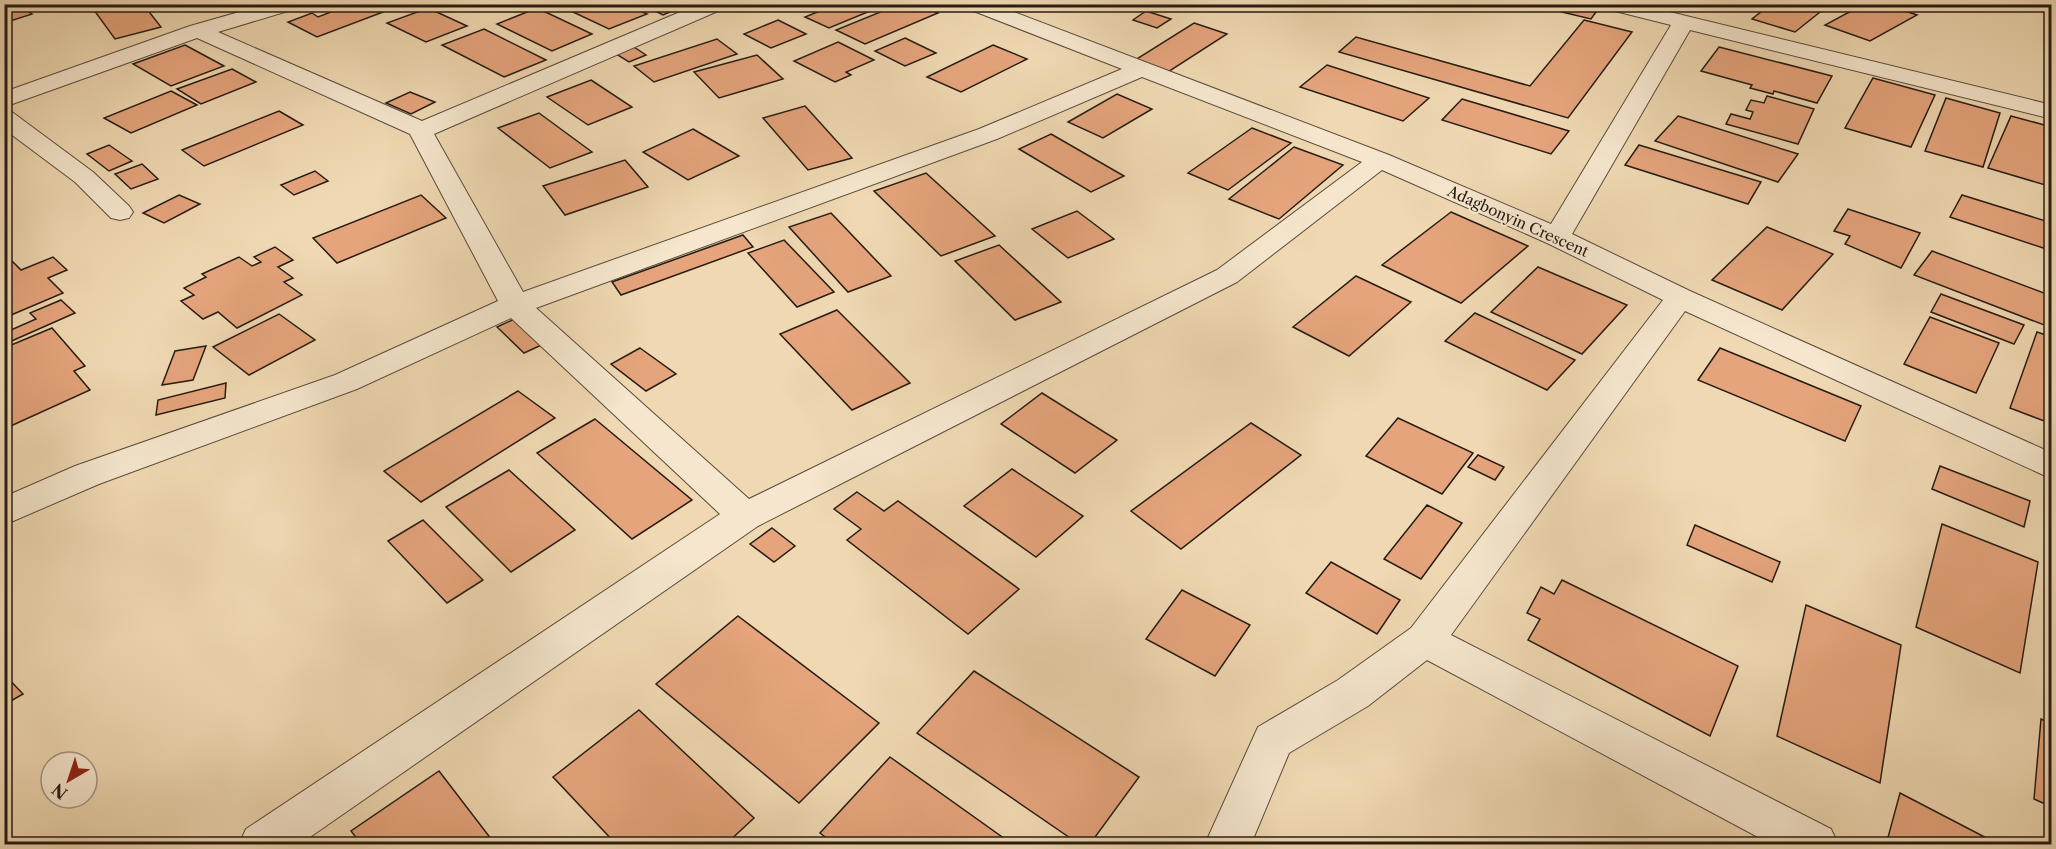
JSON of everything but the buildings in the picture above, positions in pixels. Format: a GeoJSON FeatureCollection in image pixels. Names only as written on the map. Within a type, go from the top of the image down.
{"type":"FeatureCollection","features":[{"type":"Feature","properties":{"kind":"street"},"geometry":{"type":"LineString","coordinates":[[4,100],[198,31],[291,4]]}},
{"type":"Feature","properties":{"kind":"street"},"geometry":{"type":"LineString","coordinates":[[198,31],[422,130],[718,4]]}},
{"type":"Feature","properties":{"kind":"street","name":"Adagbonyin Crescent"},"geometry":{"type":"LineString","coordinates":[[973,4],[1139,70],[1380,160],[1557,237],[1680,297],[2052,467]]}},
{"type":"Feature","properties":{"kind":"street"},"geometry":{"type":"LineString","coordinates":[[1610,4],[2052,112]]}},
{"type":"Feature","properties":{"kind":"street"},"geometry":{"type":"LineString","coordinates":[[1557,237],[1683,23]]}},
{"type":"Feature","properties":{"kind":"street"},"geometry":{"type":"LineString","coordinates":[[4,512],[87,475],[346,382],[515,305],[988,134],[1139,70]]}},
{"type":"Feature","properties":{"kind":"street"},"geometry":{"type":"LineString","coordinates":[[4,117],[84,177],[120,212]]}},
{"type":"Feature","properties":{"kind":"street"},"geometry":{"type":"LineString","coordinates":[[422,130],[422,134],[515,305],[745,516]]}},
{"type":"Feature","properties":{"kind":"street"},"geometry":{"type":"LineString","coordinates":[[262,844],[745,516],[1227,276],[1380,160]]}},
{"type":"Feature","properties":{"kind":"street"},"geometry":{"type":"LineString","coordinates":[[1228,844],[1273,740],[1353,693],[1425,640],[1680,297]]}},
{"type":"Feature","properties":{"kind":"street"},"geometry":{"type":"LineString","coordinates":[[1425,640],[1815,844]]}}]}
